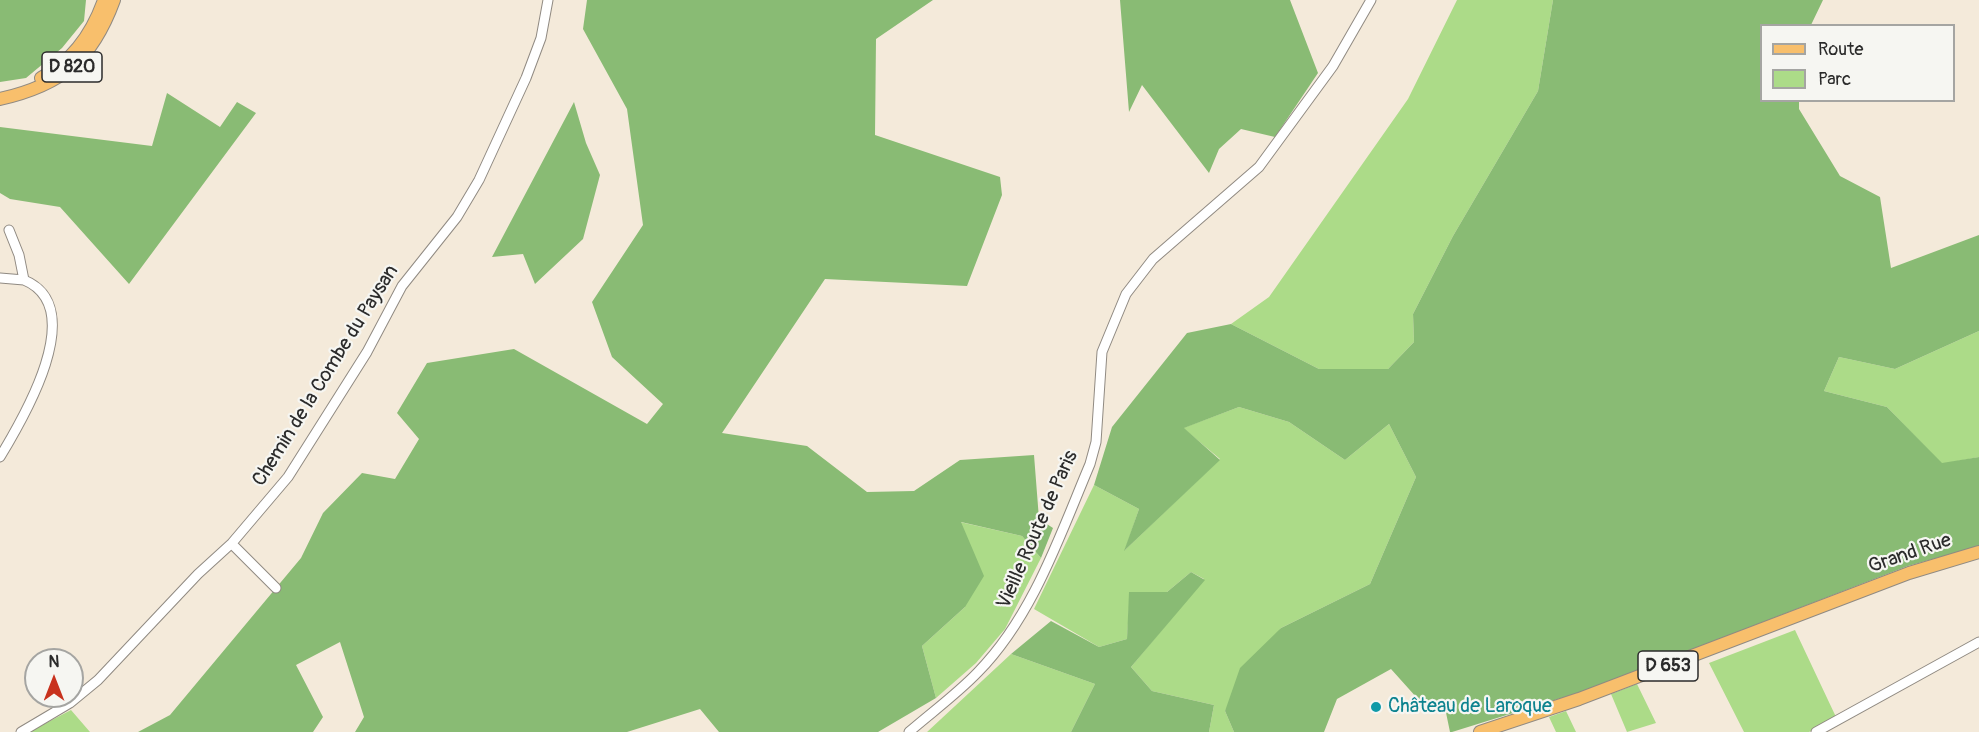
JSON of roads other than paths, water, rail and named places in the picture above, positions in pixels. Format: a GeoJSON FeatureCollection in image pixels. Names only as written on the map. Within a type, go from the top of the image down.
{"type":"FeatureCollection","features":[{"type":"Feature","properties":{"kind":"main road","name":"D 820"},"geometry":{"type":"LineString","coordinates":[[0,92],[37,81],[67,60],[90,33],[104,0]]}},
{"type":"Feature","properties":{"kind":"main road","name":"D 820"},"geometry":{"type":"LineString","coordinates":[[0,99],[45,85],[75,65],[98,37],[114,0]]}},
{"type":"Feature","properties":{"kind":"main road","name":"Grand Rue"},"geometry":{"type":"LineString","coordinates":[[1480,732],[1579,699],[1909,573],[1979,552]]}},
{"type":"Feature","properties":{"kind":"street","name":"Chemin de la Combe du Paysan"},"geometry":{"type":"LineString","coordinates":[[21,732],[70,703],[98,680],[198,574],[232,544],[288,477],[367,352],[402,286],[457,217],[479,180],[526,78],[541,38],[548,0]]}},
{"type":"Feature","properties":{"kind":"street","name":"Vieille Route de Paris"},"geometry":{"type":"LineString","coordinates":[[909,732],[978,672],[1010,633],[1028,603],[1090,464],[1096,442],[1102,352],[1126,294],[1154,259],[1258,167],[1333,66],[1371,0]]}},
{"type":"Feature","properties":{"kind":"street"},"geometry":{"type":"LineString","coordinates":[[9,230],[19,255],[24,280]]}},
{"type":"Feature","properties":{"kind":"street"},"geometry":{"type":"LineString","coordinates":[[0,278],[24,280],[39,288],[53,323],[53,340],[32,400],[0,457]]}},
{"type":"Feature","properties":{"kind":"street"},"geometry":{"type":"LineString","coordinates":[[232,544],[276,588]]}},
{"type":"Feature","properties":{"kind":"street"},"geometry":{"type":"LineString","coordinates":[[1816,732],[1979,642]]}},
{"type":"Feature","properties":{"kind":"place","name":"Château de Laroque"},"geometry":{"type":"Point","coordinates":[1376,707]}}]}
